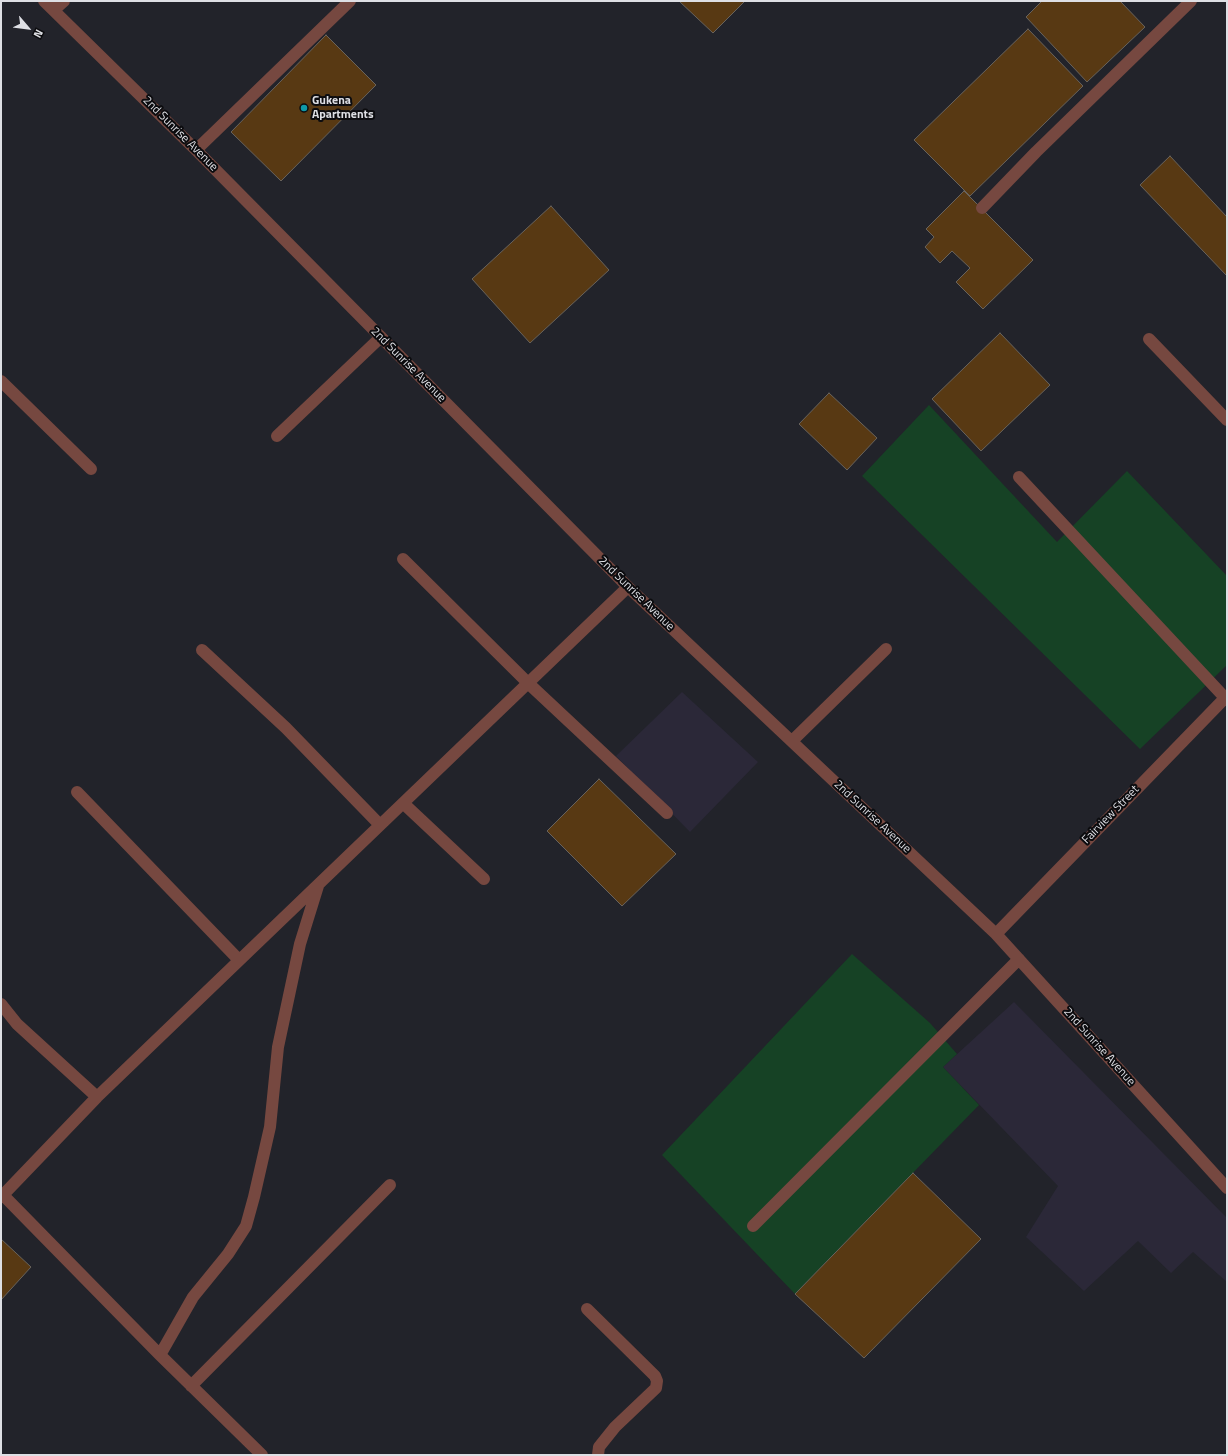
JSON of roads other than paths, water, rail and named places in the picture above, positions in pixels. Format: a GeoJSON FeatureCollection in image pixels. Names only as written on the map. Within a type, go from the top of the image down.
{"type":"FeatureCollection","features":[{"type":"Feature","properties":{"kind":"street","name":"2nd Sunrise Avenue"},"geometry":{"type":"LineString","coordinates":[[44,1],[196,150],[628,588],[996,934],[1227,1188]]}},
{"type":"Feature","properties":{"kind":"street"},"geometry":{"type":"LineString","coordinates":[[54,10],[64,1]]}},
{"type":"Feature","properties":{"kind":"street"},"geometry":{"type":"LineString","coordinates":[[196,150],[350,1]]}},
{"type":"Feature","properties":{"kind":"street"},"geometry":{"type":"LineString","coordinates":[[982,208],[1047,141],[1191,1]]}},
{"type":"Feature","properties":{"kind":"street"},"geometry":{"type":"LineString","coordinates":[[277,436],[380,337]]}},
{"type":"Feature","properties":{"kind":"street"},"geometry":{"type":"LineString","coordinates":[[1149,339],[1227,420]]}},
{"type":"Feature","properties":{"kind":"street"},"geometry":{"type":"LineString","coordinates":[[1,381],[91,469]]}},
{"type":"Feature","properties":{"kind":"street"},"geometry":{"type":"LineString","coordinates":[[1019,478],[1226,698]]}},
{"type":"Feature","properties":{"kind":"street"},"geometry":{"type":"LineString","coordinates":[[403,559],[528,684],[667,813]]}},
{"type":"Feature","properties":{"kind":"street"},"geometry":{"type":"LineString","coordinates":[[262,1455],[191,1386],[2,1196],[97,1097],[628,588]]}},
{"type":"Feature","properties":{"kind":"street"},"geometry":{"type":"LineString","coordinates":[[792,741],[886,649]]}},
{"type":"Feature","properties":{"kind":"street"},"geometry":{"type":"LineString","coordinates":[[202,650],[286,728],[380,825]]}},
{"type":"Feature","properties":{"kind":"street","name":"Fairview Street"},"geometry":{"type":"LineString","coordinates":[[996,934],[1226,698]]}},
{"type":"Feature","properties":{"kind":"street"},"geometry":{"type":"LineString","coordinates":[[76,792],[239,960]]}},
{"type":"Feature","properties":{"kind":"street"},"geometry":{"type":"LineString","coordinates":[[403,803],[484,879]]}},
{"type":"Feature","properties":{"kind":"street"},"geometry":{"type":"LineString","coordinates":[[160,1355],[193,1297],[228,1254],[246,1226],[270,1127],[278,1047],[300,944],[318,885]]}},
{"type":"Feature","properties":{"kind":"street"},"geometry":{"type":"LineString","coordinates":[[753,1226],[1019,958]]}},
{"type":"Feature","properties":{"kind":"street"},"geometry":{"type":"LineString","coordinates":[[1,1004],[16,1024],[97,1097]]}},
{"type":"Feature","properties":{"kind":"street"},"geometry":{"type":"LineString","coordinates":[[191,1386],[390,1185]]}},
{"type":"Feature","properties":{"kind":"street"},"geometry":{"type":"LineString","coordinates":[[587,1309],[655,1376],[657,1381],[656,1388],[615,1427],[599,1447],[598,1455]]}},
{"type":"Feature","properties":{"kind":"place","name":"Gukena Apartments"},"geometry":{"type":"Point","coordinates":[304,108]}}]}
